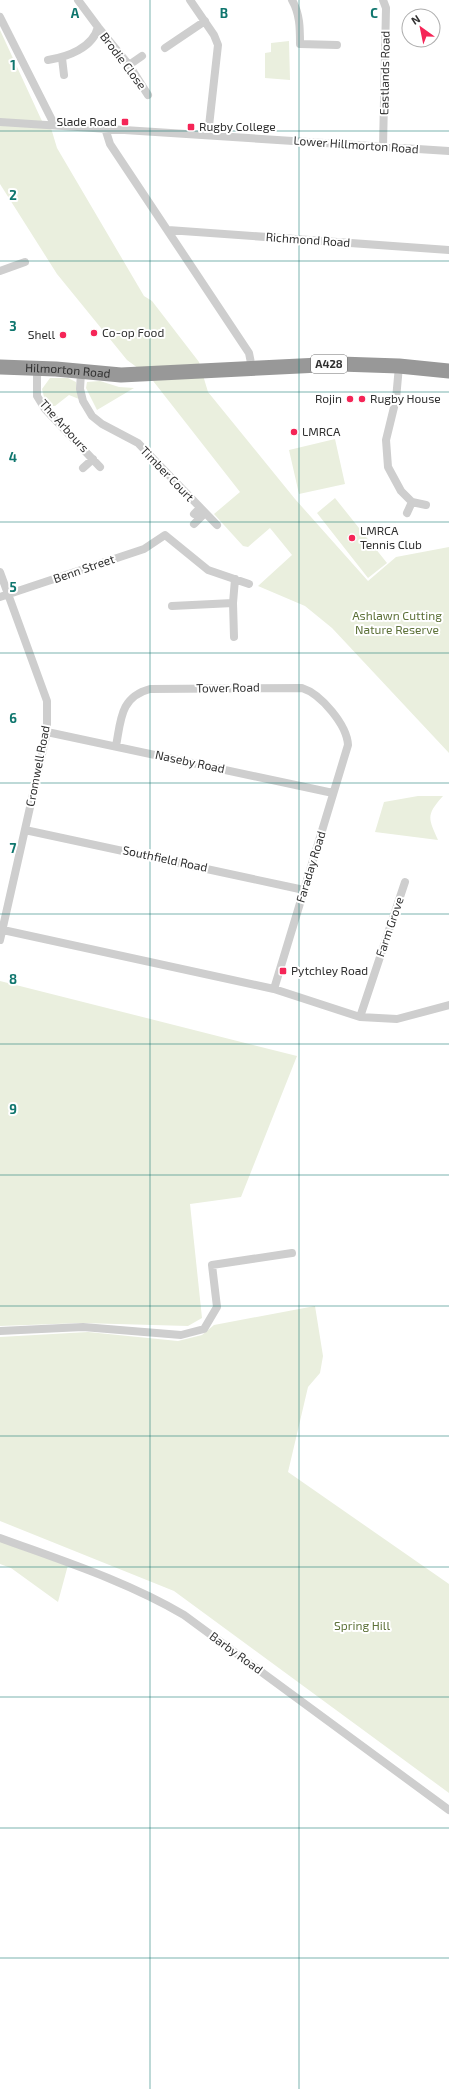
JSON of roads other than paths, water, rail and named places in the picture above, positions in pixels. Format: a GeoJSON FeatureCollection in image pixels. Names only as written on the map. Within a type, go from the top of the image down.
{"type":"FeatureCollection","features":[{"type":"Feature","properties":{"kind":"highway","name":"A428"},"geometry":{"type":"LineString","coordinates":[[252,368],[340,364],[399,366],[449,371]]}},
{"type":"Feature","properties":{"kind":"highway","name":"Hilmorton Road"},"geometry":{"type":"LineString","coordinates":[[0,367],[136,374],[252,368]]}},
{"type":"Feature","properties":{"kind":"street","name":"Brodie Close"},"geometry":{"type":"LineString","coordinates":[[78,0],[129,65],[148,95]]}},
{"type":"Feature","properties":{"kind":"street"},"geometry":{"type":"LineString","coordinates":[[192,0],[214,35],[218,45],[208,135]]}},
{"type":"Feature","properties":{"kind":"street"},"geometry":{"type":"LineString","coordinates":[[292,0],[297,9],[300,26],[300,44],[337,45]]}},
{"type":"Feature","properties":{"kind":"street","name":"Eastlands Road"},"geometry":{"type":"LineString","coordinates":[[383,0],[386,8],[383,147]]}},
{"type":"Feature","properties":{"kind":"street"},"geometry":{"type":"LineString","coordinates":[[0,17],[51,124]]}},
{"type":"Feature","properties":{"kind":"street"},"geometry":{"type":"LineString","coordinates":[[165,48],[205,21]]}},
{"type":"Feature","properties":{"kind":"street"},"geometry":{"type":"LineString","coordinates":[[48,60],[62,58],[91,42],[96,36],[98,27]]}},
{"type":"Feature","properties":{"kind":"street"},"geometry":{"type":"LineString","coordinates":[[129,65],[142,56]]}},
{"type":"Feature","properties":{"kind":"street"},"geometry":{"type":"LineString","coordinates":[[62,58],[64,75]]}},
{"type":"Feature","properties":{"kind":"street","name":"Lower Hillmorton Road"},"geometry":{"type":"LineString","coordinates":[[0,122],[51,124],[449,151]]}},
{"type":"Feature","properties":{"kind":"street"},"geometry":{"type":"LineString","coordinates":[[105,128],[110,144],[249,353],[252,368]]}},
{"type":"Feature","properties":{"kind":"street","name":"Richmond Road"},"geometry":{"type":"LineString","coordinates":[[168,230],[449,250]]}},
{"type":"Feature","properties":{"kind":"street"},"geometry":{"type":"LineString","coordinates":[[0,271],[25,262]]}},
{"type":"Feature","properties":{"kind":"street"},"geometry":{"type":"LineString","coordinates":[[399,366],[396,399],[388,430],[386,452],[392,476],[401,491],[412,502],[426,505]]}},
{"type":"Feature","properties":{"kind":"street","name":"The Arbours"},"geometry":{"type":"LineString","coordinates":[[37,368],[37,396],[45,409],[100,467]]}},
{"type":"Feature","properties":{"kind":"street","name":"Timber Court"},"geometry":{"type":"LineString","coordinates":[[81,372],[80,389],[83,401],[92,416],[102,424],[138,444],[199,512],[217,525]]}},
{"type":"Feature","properties":{"kind":"street","name":"The Arbours"},"geometry":{"type":"LineString","coordinates":[[84,468],[93,459]]}},
{"type":"Feature","properties":{"kind":"street"},"geometry":{"type":"LineString","coordinates":[[407,513],[412,502]]}},
{"type":"Feature","properties":{"kind":"street"},"geometry":{"type":"LineString","coordinates":[[194,524],[199,512]]}},
{"type":"Feature","properties":{"kind":"street","name":"Benn Street"},"geometry":{"type":"LineString","coordinates":[[4,596],[144,549],[165,535],[208,570],[235,579]]}},
{"type":"Feature","properties":{"kind":"street","name":"Cromwell Road"},"geometry":{"type":"LineString","coordinates":[[0,572],[4,596],[47,701],[47,732],[0,940]]}},
{"type":"Feature","properties":{"kind":"street"},"geometry":{"type":"LineString","coordinates":[[234,637],[233,604],[235,579],[249,584]]}},
{"type":"Feature","properties":{"kind":"street"},"geometry":{"type":"LineString","coordinates":[[172,606],[233,604]]}},
{"type":"Feature","properties":{"kind":"street","name":"Tower Road"},"geometry":{"type":"LineString","coordinates":[[116,746],[123,709],[139,692],[150,689],[293,687],[302,688],[316,695],[344,728],[348,745]]}},
{"type":"Feature","properties":{"kind":"street","name":"Naseby Road"},"geometry":{"type":"LineString","coordinates":[[47,732],[334,793]]}},
{"type":"Feature","properties":{"kind":"street","name":"Faraday Road"},"geometry":{"type":"LineString","coordinates":[[274,989],[348,745]]}},
{"type":"Feature","properties":{"kind":"street","name":"Southfield Road"},"geometry":{"type":"LineString","coordinates":[[25,830],[304,890]]}},
{"type":"Feature","properties":{"kind":"street","name":"Farm Grove"},"geometry":{"type":"LineString","coordinates":[[360,1017],[405,882]]}},
{"type":"Feature","properties":{"kind":"street"},"geometry":{"type":"LineString","coordinates":[[3,930],[274,989],[360,1017],[397,1019],[449,1006]]}},
{"type":"Feature","properties":{"kind":"street"},"geometry":{"type":"LineString","coordinates":[[0,1331],[83,1327],[181,1335],[204,1329],[216,1307],[212,1265],[292,1253]]}},
{"type":"Feature","properties":{"kind":"street","name":"Barby Road"},"geometry":{"type":"LineString","coordinates":[[0,1538],[114,1579],[152,1596],[184,1615],[449,1810]]}},
{"type":"Feature","properties":{"kind":"place","name":"Slade Road"},"geometry":{"type":"Point","coordinates":[125,122]}},
{"type":"Feature","properties":{"kind":"place","name":"Rugby College"},"geometry":{"type":"Point","coordinates":[191,127]}},
{"type":"Feature","properties":{"kind":"place","name":"Co-op Food"},"geometry":{"type":"Point","coordinates":[94,333]}},
{"type":"Feature","properties":{"kind":"place","name":"Shell"},"geometry":{"type":"Point","coordinates":[63,335]}},
{"type":"Feature","properties":{"kind":"place","name":"Rojin"},"geometry":{"type":"Point","coordinates":[350,399]}},
{"type":"Feature","properties":{"kind":"place","name":"Rugby House"},"geometry":{"type":"Point","coordinates":[362,399]}},
{"type":"Feature","properties":{"kind":"place","name":"LMRCA"},"geometry":{"type":"Point","coordinates":[294,432]}},
{"type":"Feature","properties":{"kind":"place","name":"LMRCA Tennis Club"},"geometry":{"type":"Point","coordinates":[352,538]}},
{"type":"Feature","properties":{"kind":"place","name":"Pytchley Road"},"geometry":{"type":"Point","coordinates":[283,971]}},
{"type":"Feature","properties":{"kind":"park label","name":"Ashlawn Cutting Nature Reserve"},"geometry":{"type":"Point","coordinates":[397,623]}},
{"type":"Feature","properties":{"kind":"park label","name":"Spring Hill"},"geometry":{"type":"Point","coordinates":[362,1626]}}]}
